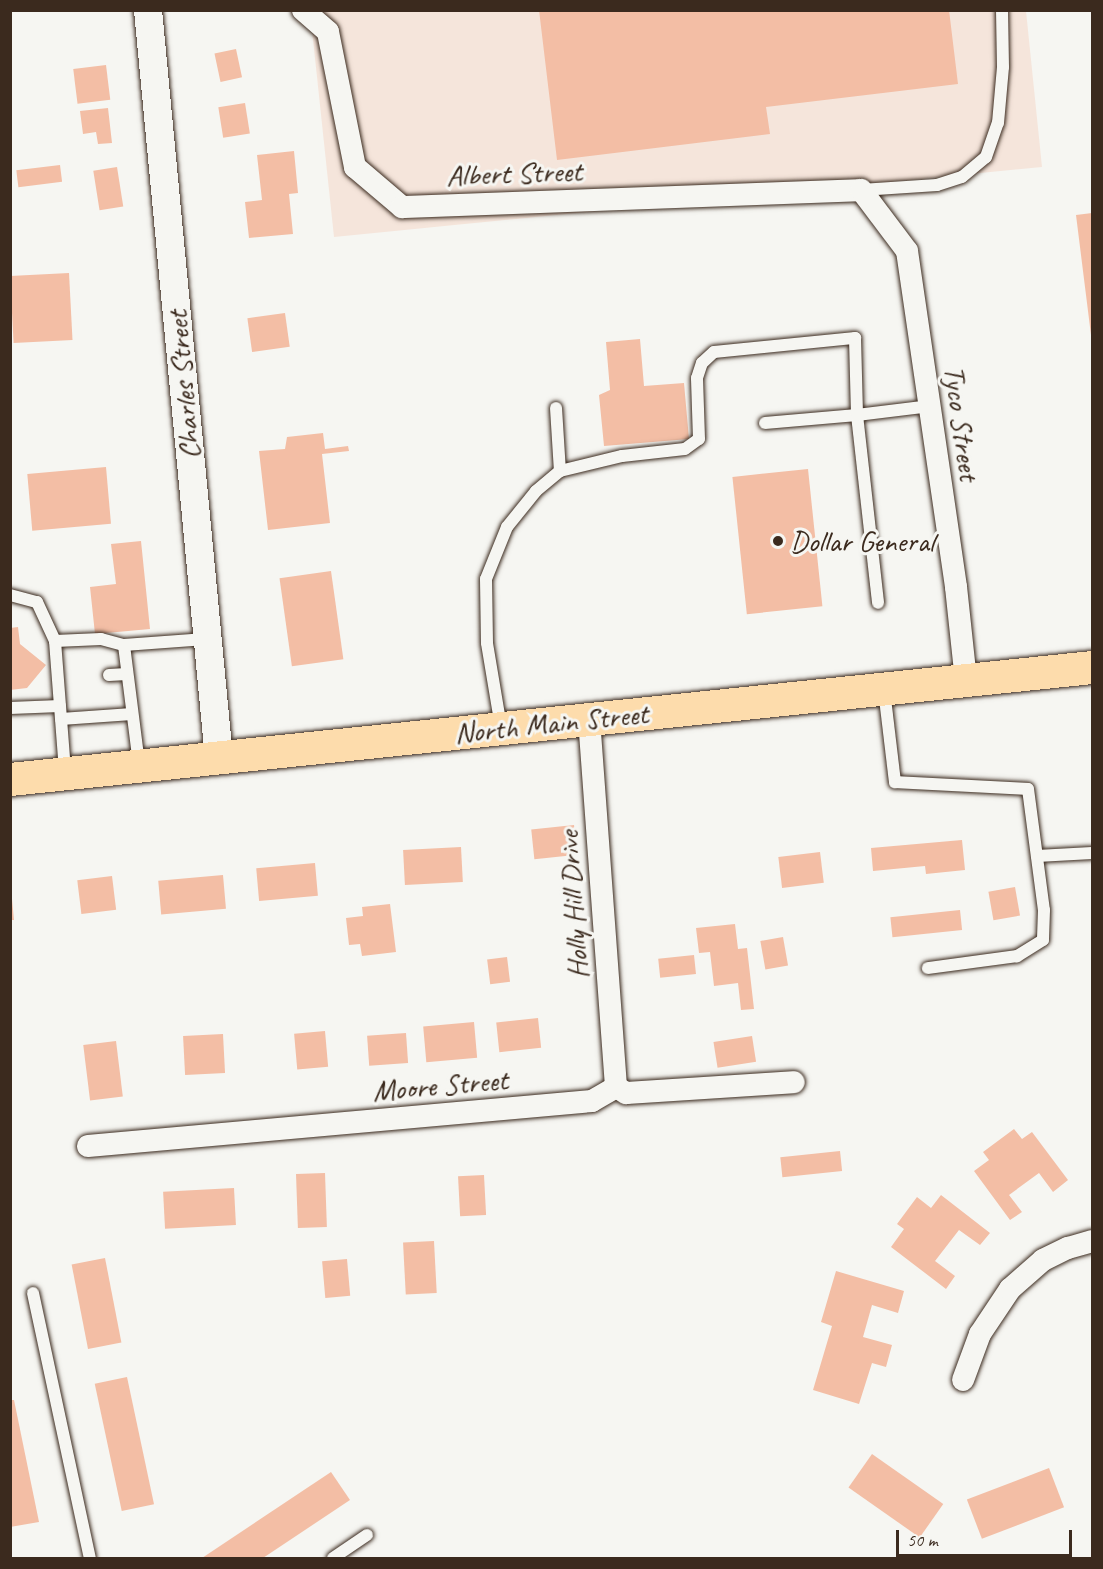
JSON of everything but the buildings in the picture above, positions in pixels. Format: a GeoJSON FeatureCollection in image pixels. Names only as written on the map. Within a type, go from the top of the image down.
{"type":"FeatureCollection","features":[{"type":"Feature","properties":{"kind":"main road","name":"North Main Street"},"geometry":{"type":"LineString","coordinates":[[10,779],[1092,667]]}},
{"type":"Feature","properties":{"kind":"street","name":"Albert Street"},"geometry":{"type":"LineString","coordinates":[[303,10],[328,32],[355,168],[402,207],[861,190]]}},
{"type":"Feature","properties":{"kind":"street","name":"Charles Street"},"geometry":{"type":"LineString","coordinates":[[153,11],[206,639],[219,759]]}},
{"type":"Feature","properties":{"kind":"street","name":"Tyco Street"},"geometry":{"type":"LineString","coordinates":[[861,190],[907,251],[956,587],[966,680]]}},
{"type":"Feature","properties":{"kind":"street","name":"Holly Hill Drive"},"geometry":{"type":"LineString","coordinates":[[589,718],[616,1087]]}},
{"type":"Feature","properties":{"kind":"street"},"geometry":{"type":"LineString","coordinates":[[616,1087],[626,1093],[794,1082]]}},
{"type":"Feature","properties":{"kind":"street","name":"Moore Street"},"geometry":{"type":"LineString","coordinates":[[88,1146],[592,1101],[616,1087]]}},
{"type":"Feature","properties":{"kind":"street"},"geometry":{"type":"LineString","coordinates":[[963,1380],[980,1334],[1010,1289],[1043,1260],[1068,1248],[1092,1241]]}},
{"type":"Feature","properties":{"kind":"lane"},"geometry":{"type":"LineString","coordinates":[[861,190],[938,185],[962,177],[986,157],[998,123],[1003,67],[1002,10]]}},
{"type":"Feature","properties":{"kind":"lane"},"geometry":{"type":"LineString","coordinates":[[501,728],[487,643],[486,579],[507,527],[536,491],[560,471],[622,456],[685,449],[699,439],[697,378],[702,363],[714,352],[855,338],[857,415],[878,603]]}},
{"type":"Feature","properties":{"kind":"lane"},"geometry":{"type":"LineString","coordinates":[[765,423],[930,406]]}},
{"type":"Feature","properties":{"kind":"lane"},"geometry":{"type":"LineString","coordinates":[[556,408],[560,471]]}},
{"type":"Feature","properties":{"kind":"lane"},"geometry":{"type":"LineString","coordinates":[[10,595],[37,602],[55,641],[64,677],[60,706],[65,774]]}},
{"type":"Feature","properties":{"kind":"lane"},"geometry":{"type":"LineString","coordinates":[[55,641],[101,639],[124,645],[206,639]]}},
{"type":"Feature","properties":{"kind":"lane"},"geometry":{"type":"LineString","coordinates":[[124,645],[139,767]]}},
{"type":"Feature","properties":{"kind":"lane"},"geometry":{"type":"LineString","coordinates":[[109,675],[127,674]]}},
{"type":"Feature","properties":{"kind":"lane"},"geometry":{"type":"LineString","coordinates":[[884,688],[895,782],[1028,789],[1044,910],[1043,940],[1017,956],[928,968]]}},
{"type":"Feature","properties":{"kind":"lane"},"geometry":{"type":"LineString","coordinates":[[10,708],[60,706]]}},
{"type":"Feature","properties":{"kind":"lane"},"geometry":{"type":"LineString","coordinates":[[61,719],[132,714]]}},
{"type":"Feature","properties":{"kind":"lane"},"geometry":{"type":"LineString","coordinates":[[1037,856],[1092,853]]}},
{"type":"Feature","properties":{"kind":"lane"},"geometry":{"type":"LineString","coordinates":[[33,1293],[90,1558]]}},
{"type":"Feature","properties":{"kind":"lane"},"geometry":{"type":"LineString","coordinates":[[333,1558],[367,1535]]}},
{"type":"Feature","properties":{"kind":"shaded area"},"geometry":{"type":"Polygon","coordinates":[[[310,11],[1026,11],[1042,167],[334,237],[310,11]]]}},
{"type":"Feature","properties":{"kind":"place","name":"Dollar General"},"geometry":{"type":"Point","coordinates":[778,541]}}]}
